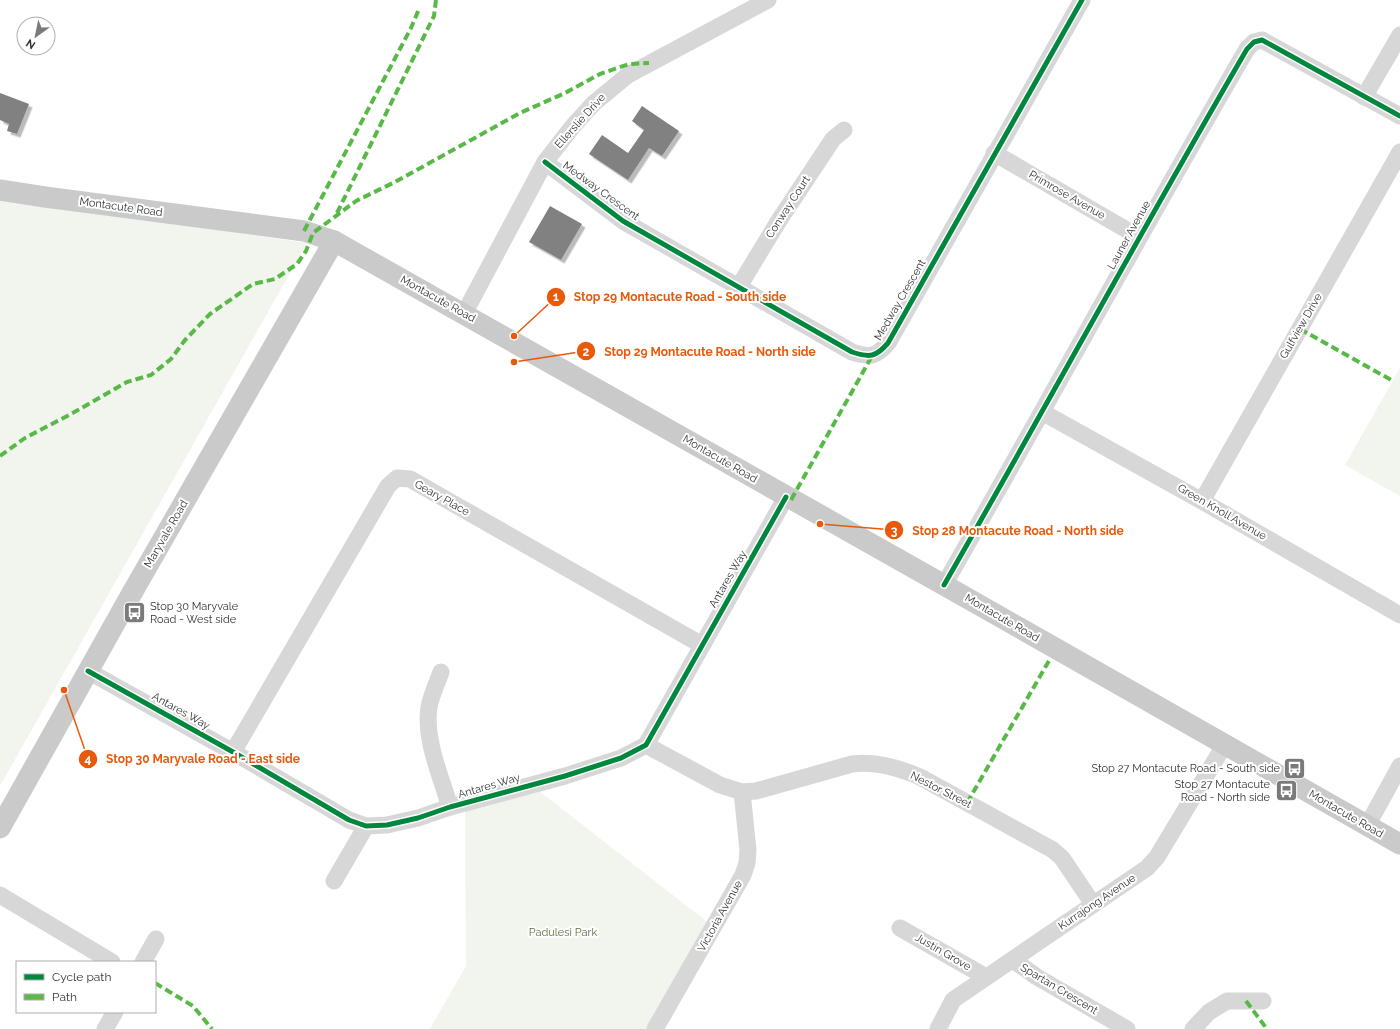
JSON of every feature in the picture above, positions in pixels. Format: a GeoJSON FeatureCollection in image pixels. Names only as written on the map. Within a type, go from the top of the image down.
{"type":"FeatureCollection","features":[{"type":"Feature","properties":{"kind":"main road","name":"Montacute Road"},"geometry":{"type":"LineString","coordinates":[[0,190],[304,231],[334,241],[1400,844]]}},
{"type":"Feature","properties":{"kind":"main road","name":"Maryvale Road"},"geometry":{"type":"LineString","coordinates":[[0,828],[334,241]]}},
{"type":"Feature","properties":{"kind":"street","name":"Ellerslie Drive"},"geometry":{"type":"LineString","coordinates":[[464,314],[545,162],[573,126],[594,103],[628,75],[768,0]]}},
{"type":"Feature","properties":{"kind":"street","name":"Medway Crescent"},"geometry":{"type":"LineString","coordinates":[[545,162],[623,220],[738,288],[852,352],[863,356],[872,356],[880,352],[888,343],[994,153],[1082,0]]}},
{"type":"Feature","properties":{"kind":"street"},"geometry":{"type":"LineString","coordinates":[[1364,97],[1400,35]]}},
{"type":"Feature","properties":{"kind":"street","name":"Launer Avenue"},"geometry":{"type":"LineString","coordinates":[[944,585],[1139,237],[1247,49],[1254,42],[1262,40],[1400,116]]}},
{"type":"Feature","properties":{"kind":"street","name":"Conway Court"},"geometry":{"type":"LineString","coordinates":[[738,288],[778,222],[833,139],[844,130]]}},
{"type":"Feature","properties":{"kind":"street","name":"Gulfview Drive"},"geometry":{"type":"LineString","coordinates":[[1202,501],[1400,152]]}},
{"type":"Feature","properties":{"kind":"street","name":"Primrose Avenue"},"geometry":{"type":"LineString","coordinates":[[994,153],[1139,237]]}},
{"type":"Feature","properties":{"kind":"street","name":"Green Knoll Avenue"},"geometry":{"type":"LineString","coordinates":[[1042,412],[1202,501],[1400,615]]}},
{"type":"Feature","properties":{"kind":"street","name":"Geary Place"},"geometry":{"type":"LineString","coordinates":[[233,752],[388,486],[397,478],[410,479],[702,645]]}},
{"type":"Feature","properties":{"kind":"street","name":"Antares Way"},"geometry":{"type":"LineString","coordinates":[[88,671],[233,752],[349,820],[366,826],[387,825],[418,818],[450,806],[621,758],[646,745],[786,497]]}},
{"type":"Feature","properties":{"kind":"street"},"geometry":{"type":"LineString","coordinates":[[441,672],[429,707],[428,726],[430,742],[450,806]]}},
{"type":"Feature","properties":{"kind":"street","name":"Kurrajong Avenue"},"geometry":{"type":"LineString","coordinates":[[938,1029],[953,1000],[1148,868],[1157,857],[1225,744]]}},
{"type":"Feature","properties":{"kind":"street","name":"Nestor Street"},"geometry":{"type":"LineString","coordinates":[[646,745],[720,785],[742,792],[756,791],[858,764],[874,763],[920,777],[1053,850],[1062,858],[1093,904]]}},
{"type":"Feature","properties":{"kind":"street"},"geometry":{"type":"LineString","coordinates":[[1367,826],[1400,766]]}},
{"type":"Feature","properties":{"kind":"street","name":"Victoria Avenue"},"geometry":{"type":"LineString","coordinates":[[655,1029],[743,875],[747,863],[748,850],[742,792]]}},
{"type":"Feature","properties":{"kind":"street"},"geometry":{"type":"LineString","coordinates":[[334,881],[366,826]]}},
{"type":"Feature","properties":{"kind":"street"},"geometry":{"type":"LineString","coordinates":[[0,895],[110,961]]}},
{"type":"Feature","properties":{"kind":"street","name":"Justin Grove"},"geometry":{"type":"LineString","coordinates":[[900,928],[986,977]]}},
{"type":"Feature","properties":{"kind":"street"},"geometry":{"type":"LineString","coordinates":[[144,961],[156,939]]}},
{"type":"Feature","properties":{"kind":"street","name":"Spartan Crescent"},"geometry":{"type":"LineString","coordinates":[[1013,960],[1037,977],[1127,1029]]}},
{"type":"Feature","properties":{"kind":"street"},"geometry":{"type":"LineString","coordinates":[[1193,1029],[1209,1012],[1227,1001],[1263,1001]]}},
{"type":"Feature","properties":{"kind":"street"},"geometry":{"type":"LineString","coordinates":[[105,1029],[114,1013]]}},
{"type":"Feature","properties":{"kind":"green space"},"geometry":{"type":"Polygon","coordinates":[[[0,198],[307,243],[0,786],[0,198]]]}},
{"type":"Feature","properties":{"kind":"green space"},"geometry":{"type":"Polygon","coordinates":[[[1400,368],[1400,496],[1345,465],[1400,368]]]}},
{"type":"Feature","properties":{"kind":"green space","name":"Padulesi Park"},"geometry":{"type":"Polygon","coordinates":[[[530,784],[714,927],[655,1029],[430,1029],[466,966],[465,803],[530,784]]]}},
{"type":"Feature","properties":{"kind":"building"},"geometry":{"type":"Polygon","coordinates":[[[0,93],[29,104],[17,134],[7,131],[9,124],[0,120],[0,93]]]}},
{"type":"Feature","properties":{"kind":"building"},"geometry":{"type":"Polygon","coordinates":[[[642,106],[679,131],[662,156],[649,148],[628,180],[589,154],[602,135],[628,153],[644,130],[632,121],[642,106]]]}},
{"type":"Feature","properties":{"kind":"building"},"geometry":{"type":"Polygon","coordinates":[[[550,206],[582,224],[561,260],[529,242],[550,206]]]}},
{"type":"Feature","properties":{"kind":"marked path"},"geometry":{"type":"LineString","coordinates":[[337,213],[434,16],[436,0]]}},
{"type":"Feature","properties":{"kind":"marked path"},"geometry":{"type":"LineString","coordinates":[[304,231],[411,28],[419,9]]}},
{"type":"Feature","properties":{"kind":"marked path"},"geometry":{"type":"LineString","coordinates":[[0,456],[25,438],[127,382],[151,375],[171,359],[185,340],[210,314],[253,284],[275,279],[297,264],[306,251],[313,233],[356,201],[395,182],[520,113],[565,93],[600,74],[629,64],[649,63]]}},
{"type":"Feature","properties":{"kind":"marked path"},"geometry":{"type":"LineString","coordinates":[[1300,329],[1393,381]]}},
{"type":"Feature","properties":{"kind":"marked path"},"geometry":{"type":"LineString","coordinates":[[791,500],[872,356]]}},
{"type":"Feature","properties":{"kind":"marked path"},"geometry":{"type":"LineString","coordinates":[[967,803],[1050,659]]}},
{"type":"Feature","properties":{"kind":"marked path"},"geometry":{"type":"LineString","coordinates":[[156,984],[193,1006],[212,1029]]}},
{"type":"Feature","properties":{"kind":"marked path"},"geometry":{"type":"LineString","coordinates":[[1246,1001],[1267,1029]]}},
{"type":"Feature","properties":{"kind":"cycle path"},"geometry":{"type":"LineString","coordinates":[[545,162],[623,221],[852,352],[864,355],[876,354],[888,343],[1082,0]]}},
{"type":"Feature","properties":{"kind":"cycle path"},"geometry":{"type":"LineString","coordinates":[[944,585],[1247,49],[1254,42],[1262,40],[1400,116]]}},
{"type":"Feature","properties":{"kind":"cycle path"},"geometry":{"type":"LineString","coordinates":[[88,671],[233,752],[349,820],[366,826],[387,825],[418,818],[450,807],[565,776],[621,758],[646,745],[786,497]]}},
{"type":"Feature","properties":{"kind":"place","name":"Stop 29 Montacute Road - South side"},"geometry":{"type":"Point","coordinates":[514,336]}},
{"type":"Feature","properties":{"kind":"place","name":"Stop 29 Montacute Road - North side"},"geometry":{"type":"Point","coordinates":[514,362]}},
{"type":"Feature","properties":{"kind":"place","name":"Stop 28 Montacute Road - North side"},"geometry":{"type":"Point","coordinates":[820,524]}},
{"type":"Feature","properties":{"kind":"place","name":"Stop 30 Maryvale Road - West side"},"geometry":{"type":"Point","coordinates":[134,612]}},
{"type":"Feature","properties":{"kind":"place","name":"Stop 30 Maryvale Road - East side"},"geometry":{"type":"Point","coordinates":[64,690]}},
{"type":"Feature","properties":{"kind":"place","name":"Stop 27 Montacute Road - South side"},"geometry":{"type":"Point","coordinates":[1295,768]}},
{"type":"Feature","properties":{"kind":"place","name":"Stop 27 Montacute Road - North side"},"geometry":{"type":"Point","coordinates":[1286,790]}}]}
